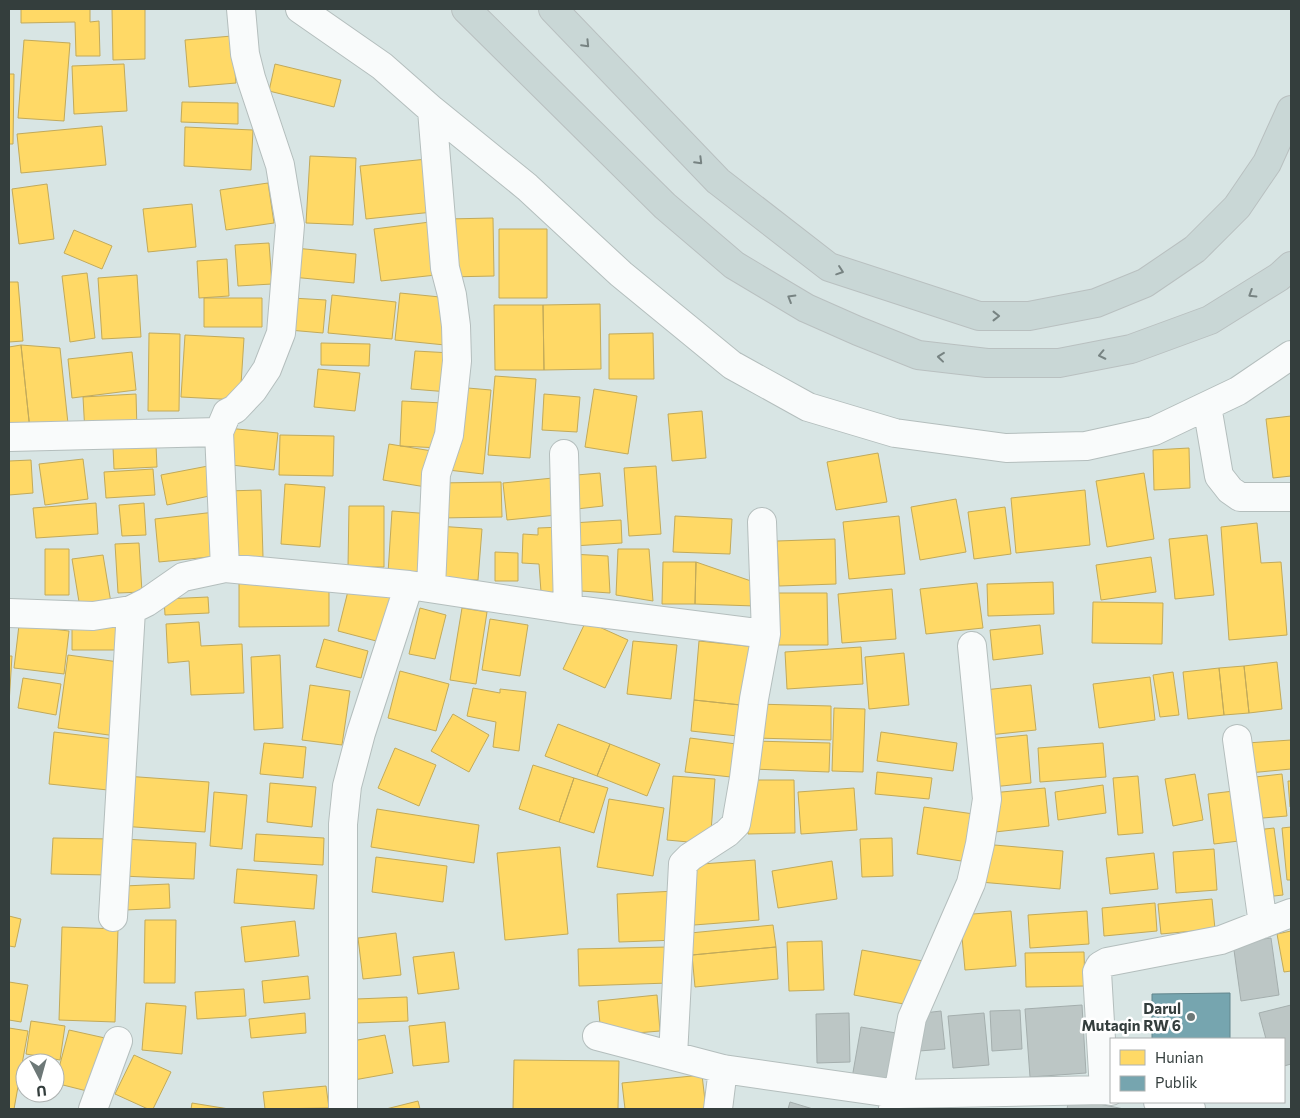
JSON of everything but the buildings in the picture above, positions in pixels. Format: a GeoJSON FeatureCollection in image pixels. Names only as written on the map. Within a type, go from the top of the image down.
{"type":"FeatureCollection","features":[{"type":"Feature","properties":{"kind":"highway"},"geometry":{"type":"LineString","coordinates":[[466,9],[665,206],[734,265],[806,308],[918,355],[987,362],[1059,364],[1131,349],[1210,320],[1279,277],[1291,266]]}},
{"type":"Feature","properties":{"kind":"highway"},"geometry":{"type":"LineString","coordinates":[[553,9],[718,181],[829,267],[979,316],[1029,316],[1096,303],[1145,283],[1195,249],[1237,207],[1267,163],[1291,110]]}},
{"type":"Feature","properties":{"kind":"street"},"geometry":{"type":"LineString","coordinates":[[225,568],[219,432],[226,413],[234,409],[247,396],[267,370],[281,333],[290,225],[280,165],[245,54],[241,9]]}},
{"type":"Feature","properties":{"kind":"street"},"geometry":{"type":"LineString","coordinates":[[300,9],[382,66],[432,110],[527,187],[621,274],[732,365],[808,407],[895,433],[1006,448],[1086,446],[1154,431],[1238,391],[1291,355]]}},
{"type":"Feature","properties":{"kind":"street"},"geometry":{"type":"LineString","coordinates":[[343,1109],[343,824],[347,786],[361,733],[420,586],[436,474],[449,435],[457,361],[456,326],[452,295],[445,268],[432,110]]}},
{"type":"Feature","properties":{"kind":"street"},"geometry":{"type":"LineString","coordinates":[[1207,406],[1219,476],[1230,490],[1240,497],[1291,497]]}},
{"type":"Feature","properties":{"kind":"street"},"geometry":{"type":"LineString","coordinates":[[9,437],[219,432]]}},
{"type":"Feature","properties":{"kind":"street"},"geometry":{"type":"LineString","coordinates":[[564,454],[568,609]]}},
{"type":"Feature","properties":{"kind":"street"},"geometry":{"type":"LineString","coordinates":[[673,1056],[683,864],[690,857],[727,834],[736,824],[744,778],[754,699],[766,634],[762,522]]}},
{"type":"Feature","properties":{"kind":"street"},"geometry":{"type":"LineString","coordinates":[[9,613],[93,616],[131,610],[147,602],[183,577],[225,568],[420,586],[568,609],[766,634]]}},
{"type":"Feature","properties":{"kind":"street"},"geometry":{"type":"LineString","coordinates":[[113,917],[131,610]]}},
{"type":"Feature","properties":{"kind":"street"},"geometry":{"type":"LineString","coordinates":[[895,1102],[912,1018],[971,883],[980,844],[986,799],[972,646]]}},
{"type":"Feature","properties":{"kind":"street"},"geometry":{"type":"LineString","coordinates":[[1237,739],[1263,924]]}},
{"type":"Feature","properties":{"kind":"street"},"geometry":{"type":"LineString","coordinates":[[597,1036],[723,1069],[895,1102],[1108,1090],[1097,972],[1100,966],[1108,962],[1221,940],[1291,914]]}},
{"type":"Feature","properties":{"kind":"street"},"geometry":{"type":"LineString","coordinates":[[93,1109],[118,1041]]}},
{"type":"Feature","properties":{"kind":"street"},"geometry":{"type":"LineString","coordinates":[[718,1109],[723,1069]]}},
{"type":"Feature","properties":{"kind":"street"},"geometry":{"type":"LineString","coordinates":[[1163,1103],[1191,1109]]}},
{"type":"Feature","properties":{"kind":"place","name":"Darul Mutaqin RW 6"},"geometry":{"type":"Point","coordinates":[1191,1017]}}]}
